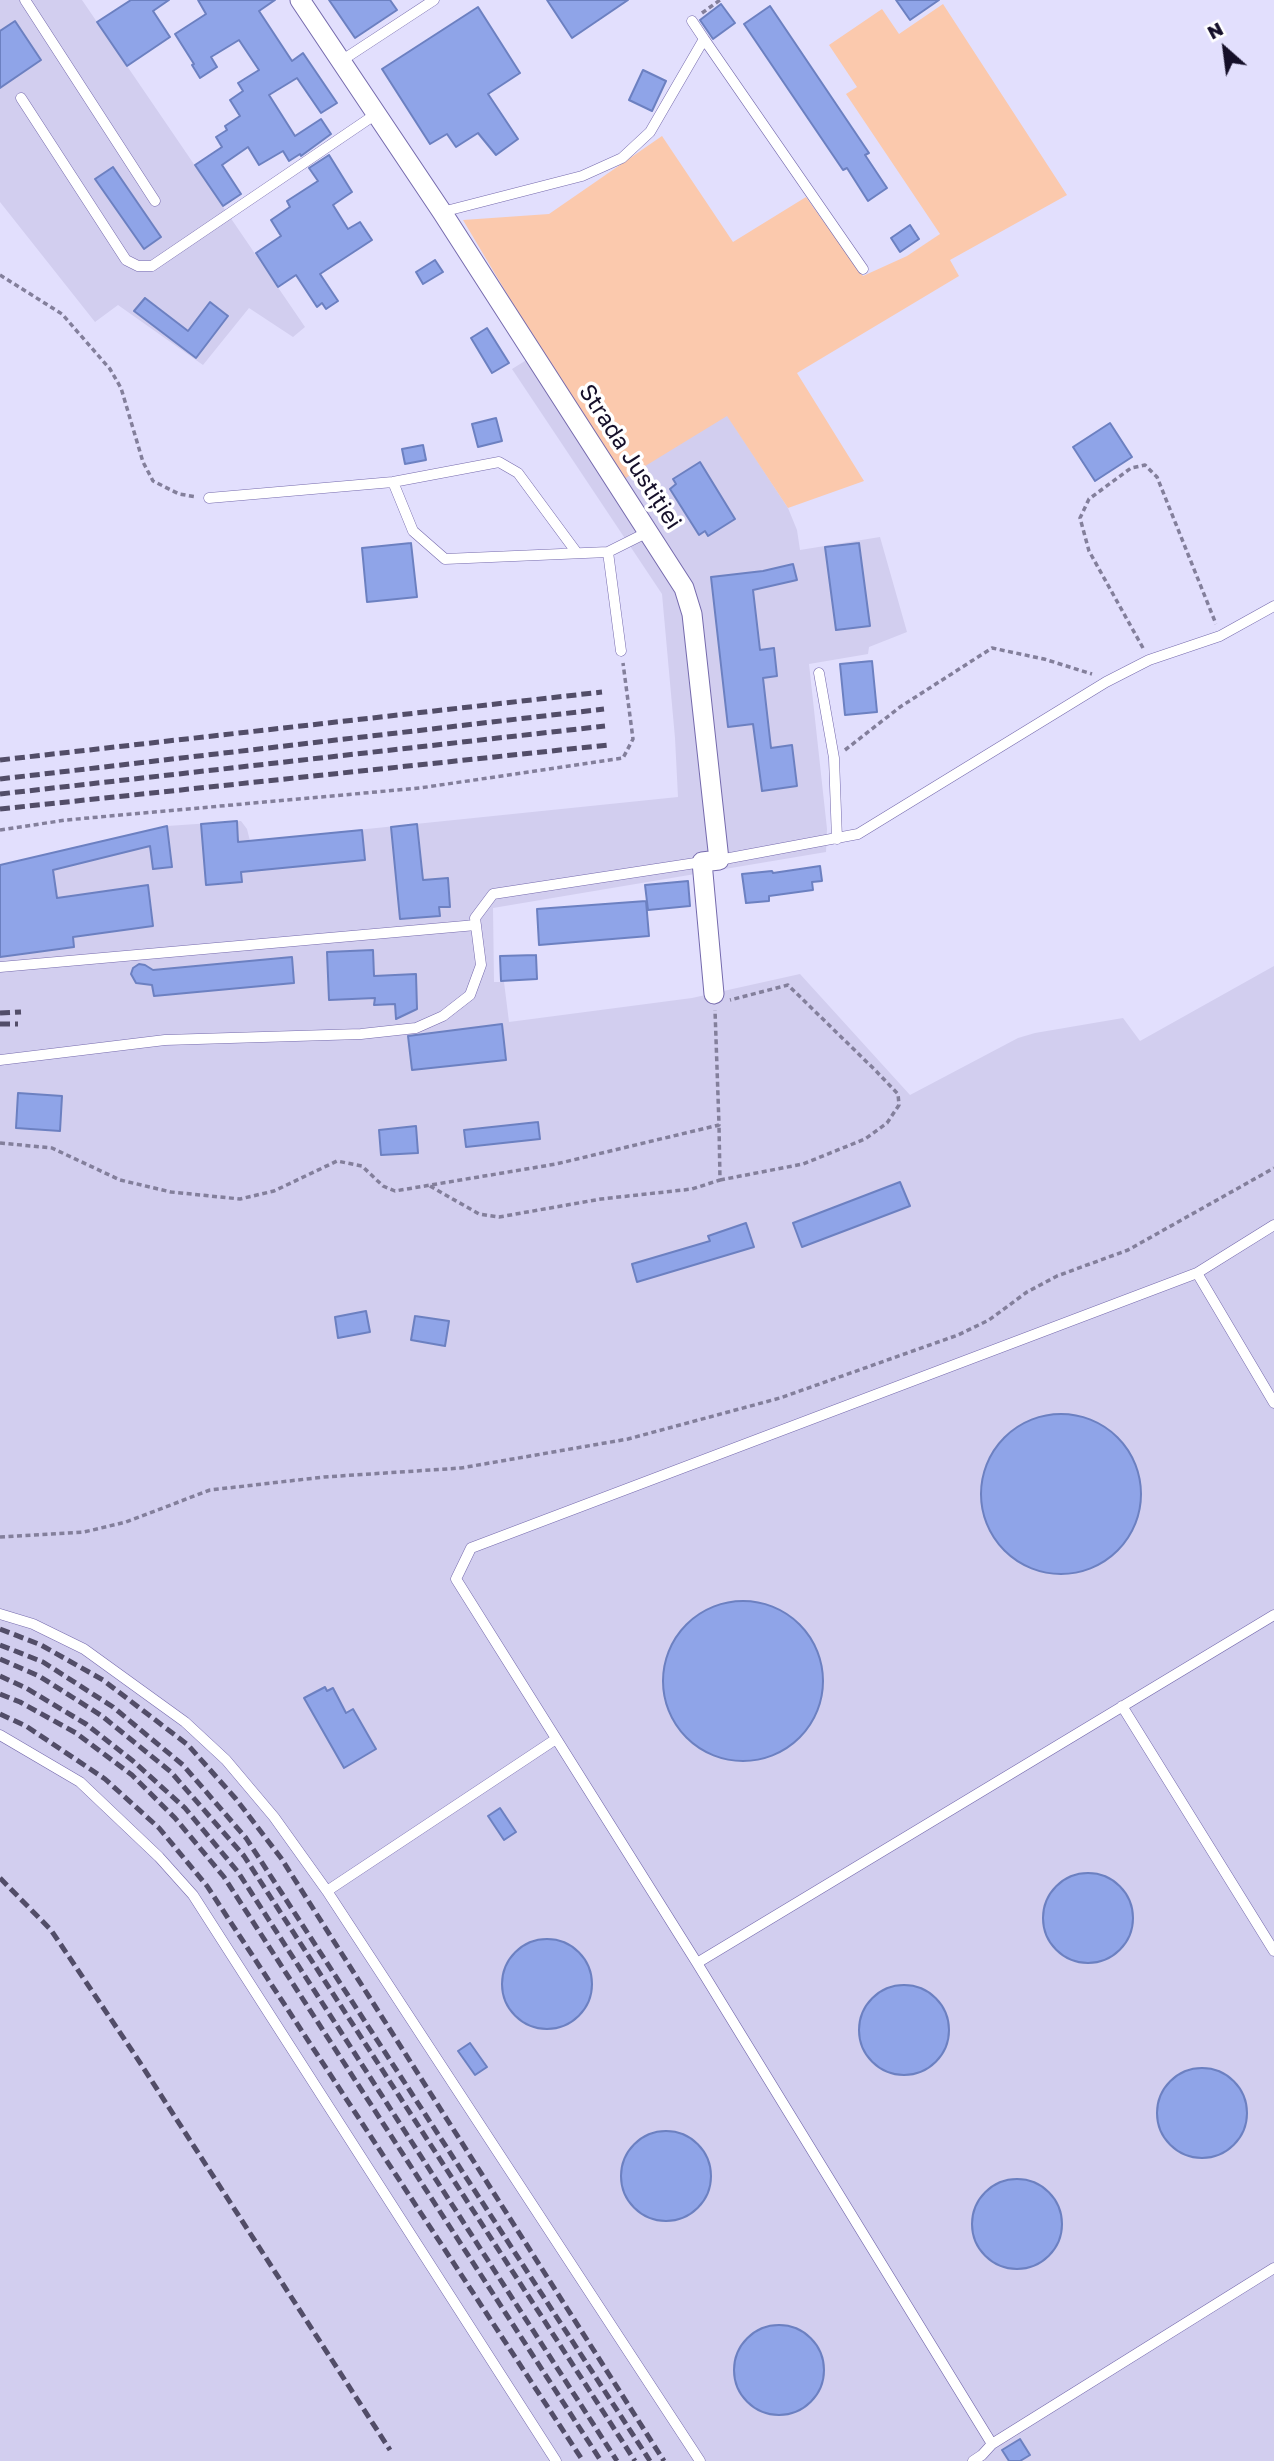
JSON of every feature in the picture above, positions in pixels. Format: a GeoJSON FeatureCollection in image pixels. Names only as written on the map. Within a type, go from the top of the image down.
{"type":"FeatureCollection","features":[{"type":"Feature","properties":{"kind":"street","name":"Strada Justiției"},"geometry":{"type":"LineString","coordinates":[[300,0],[442,212],[684,589],[692,614],[710,861],[714,999]]}},
{"type":"Feature","properties":{"kind":"lane"},"geometry":{"type":"LineString","coordinates":[[25,0],[155,201]]}},
{"type":"Feature","properties":{"kind":"lane"},"geometry":{"type":"LineString","coordinates":[[341,61],[434,0]]}},
{"type":"Feature","properties":{"kind":"lane"},"geometry":{"type":"LineString","coordinates":[[692,21],[863,269]]}},
{"type":"Feature","properties":{"kind":"lane"},"geometry":{"type":"LineString","coordinates":[[442,212],[582,176],[622,158],[650,132],[704,39]]}},
{"type":"Feature","properties":{"kind":"lane"},"geometry":{"type":"LineString","coordinates":[[21,98],[126,260],[138,266],[152,266],[376,114]]}},
{"type":"Feature","properties":{"kind":"lane"},"geometry":{"type":"LineString","coordinates":[[209,498],[394,482],[499,462],[518,472],[577,553]]}},
{"type":"Feature","properties":{"kind":"lane"},"geometry":{"type":"LineString","coordinates":[[394,482],[413,531],[445,559],[608,552],[648,532]]}},
{"type":"Feature","properties":{"kind":"lane"},"geometry":{"type":"LineString","coordinates":[[608,552],[621,651]]}},
{"type":"Feature","properties":{"kind":"lane"},"geometry":{"type":"LineString","coordinates":[[0,1060],[165,1040],[361,1034],[416,1028],[443,1016],[470,995],[481,965],[475,918],[493,894],[710,861],[858,834],[1106,682],[1149,660],[1220,636],[1274,606]]}},
{"type":"Feature","properties":{"kind":"lane"},"geometry":{"type":"LineString","coordinates":[[820,673],[834,758],[837,839]]}},
{"type":"Feature","properties":{"kind":"lane"},"geometry":{"type":"LineString","coordinates":[[0,967],[476,925]]}},
{"type":"Feature","properties":{"kind":"lane"},"geometry":{"type":"LineString","coordinates":[[992,2444],[697,1963],[456,1579],[471,1548],[1197,1273],[1274,1225]]}},
{"type":"Feature","properties":{"kind":"lane"},"geometry":{"type":"LineString","coordinates":[[1197,1273],[1274,1403]]}},
{"type":"Feature","properties":{"kind":"lane"},"geometry":{"type":"LineString","coordinates":[[0,1615],[33,1625],[84,1648],[185,1722],[226,1760],[258,1798],[327,1891],[700,2461]]}},
{"type":"Feature","properties":{"kind":"lane"},"geometry":{"type":"LineString","coordinates":[[697,1963],[1274,1615]]}},
{"type":"Feature","properties":{"kind":"lane"},"geometry":{"type":"LineString","coordinates":[[1122,1706],[1274,1951]]}},
{"type":"Feature","properties":{"kind":"lane"},"geometry":{"type":"LineString","coordinates":[[0,1734],[80,1783],[159,1857],[193,1895],[556,2461]]}},
{"type":"Feature","properties":{"kind":"lane"},"geometry":{"type":"LineString","coordinates":[[327,1891],[556,1740]]}},
{"type":"Feature","properties":{"kind":"lane"},"geometry":{"type":"LineString","coordinates":[[973,2461],[992,2444],[1274,2268]]}},
{"type":"Feature","properties":{"kind":"path"},"geometry":{"type":"LineString","coordinates":[[692,21],[720,0]]}},
{"type":"Feature","properties":{"kind":"path"},"geometry":{"type":"LineString","coordinates":[[0,275],[62,314],[110,369],[121,388],[143,462],[153,481],[179,494],[209,498]]}},
{"type":"Feature","properties":{"kind":"path"},"geometry":{"type":"LineString","coordinates":[[1149,660],[1089,551],[1080,518],[1089,499],[1131,468],[1145,465],[1157,477],[1220,636]]}},
{"type":"Feature","properties":{"kind":"path"},"geometry":{"type":"LineString","coordinates":[[834,758],[900,707],[992,648],[1075,668],[1106,682]]}},
{"type":"Feature","properties":{"kind":"path"},"geometry":{"type":"LineString","coordinates":[[0,830],[66,820],[419,788],[623,758],[633,739],[621,651]]}},
{"type":"Feature","properties":{"kind":"path"},"geometry":{"type":"LineString","coordinates":[[428,1185],[479,1214],[499,1217],[601,1199],[692,1189],[720,1180],[803,1164],[865,1139],[887,1123],[899,1105],[898,1094],[788,985],[714,999],[720,1180]]}},
{"type":"Feature","properties":{"kind":"path"},"geometry":{"type":"LineString","coordinates":[[0,1143],[51,1148],[120,1180],[170,1192],[240,1199],[274,1191],[337,1161],[362,1166],[383,1186],[395,1191],[556,1164],[719,1125]]}},
{"type":"Feature","properties":{"kind":"path"},"geometry":{"type":"LineString","coordinates":[[0,1537],[84,1532],[126,1522],[210,1490],[324,1477],[461,1468],[628,1439],[780,1398],[958,1335],[989,1320],[1027,1292],[1128,1250],[1274,1168]]}},
{"type":"Feature","properties":{"kind":"shaded area"},"geometry":{"type":"Polygon","coordinates":[[[0,0],[82,0],[305,327],[293,337],[249,308],[203,365],[118,305],[95,322],[0,202],[0,0]]]}},
{"type":"Feature","properties":{"kind":"shaded area"},"geometry":{"type":"Polygon","coordinates":[[[943,4],[1067,195],[950,260],[959,276],[797,373],[864,481],[788,508],[727,416],[624,479],[541,351],[463,220],[549,214],[662,136],[733,242],[806,197],[863,276],[907,256],[940,234],[846,94],[857,87],[829,45],[882,9],[899,34],[943,4]]]}},
{"type":"Feature","properties":{"kind":"shaded area"},"geometry":{"type":"Polygon","coordinates":[[[541,351],[727,415],[788,508],[797,530],[800,550],[880,537],[907,632],[869,647],[868,654],[809,664],[827,829],[826,852],[493,908],[494,982],[504,982],[509,1022],[692,998],[800,974],[910,1095],[1018,1038],[1035,1033],[1123,1018],[1140,1041],[1274,966],[1274,2461],[0,2461],[0,865],[167,826],[241,821],[247,829],[250,841],[678,797],[662,594],[512,369],[541,351]]]}},
{"type":"Feature","properties":{"kind":"building"},"geometry":{"type":"Polygon","coordinates":[[[131,0],[169,0],[153,11],[170,37],[127,66],[97,22],[131,0]]]}},
{"type":"Feature","properties":{"kind":"building"},"geometry":{"type":"Polygon","coordinates":[[[198,0],[275,0],[259,11],[292,61],[303,53],[337,103],[321,113],[297,78],[269,95],[295,136],[321,119],[331,134],[301,156],[300,154],[289,161],[283,151],[259,165],[248,147],[222,165],[241,194],[223,206],[195,165],[222,147],[216,137],[227,130],[225,126],[240,116],[230,100],[243,91],[238,83],[259,70],[239,40],[211,57],[217,67],[200,78],[175,34],[206,14],[198,0]]]}},
{"type":"Feature","properties":{"kind":"building"},"geometry":{"type":"Polygon","coordinates":[[[329,0],[390,0],[397,10],[355,38],[329,0]]]}},
{"type":"Feature","properties":{"kind":"building"},"geometry":{"type":"Polygon","coordinates":[[[547,0],[628,0],[572,38],[547,0]]]}},
{"type":"Feature","properties":{"kind":"building"},"geometry":{"type":"Polygon","coordinates":[[[896,0],[939,0],[910,20],[896,0]]]}},
{"type":"Feature","properties":{"kind":"building"},"geometry":{"type":"Polygon","coordinates":[[[721,4],[735,23],[713,39],[700,20],[721,4]]]}},
{"type":"Feature","properties":{"kind":"building"},"geometry":{"type":"Polygon","coordinates":[[[770,6],[869,153],[865,155],[887,188],[868,201],[847,168],[843,170],[744,24],[770,6]]]}},
{"type":"Feature","properties":{"kind":"building"},"geometry":{"type":"Polygon","coordinates":[[[478,7],[520,73],[488,94],[518,139],[496,155],[478,133],[456,147],[447,134],[430,144],[382,69],[478,7]]]}},
{"type":"Feature","properties":{"kind":"building"},"geometry":{"type":"Polygon","coordinates":[[[15,21],[41,60],[0,88],[0,31],[15,21]]]}},
{"type":"Feature","properties":{"kind":"building"},"geometry":{"type":"Polygon","coordinates":[[[643,70],[666,81],[652,111],[629,100],[643,70]]]}},
{"type":"Feature","properties":{"kind":"building"},"geometry":{"type":"Polygon","coordinates":[[[329,155],[352,192],[333,205],[348,229],[360,222],[372,240],[320,274],[338,301],[326,309],[322,303],[317,307],[296,275],[278,287],[256,253],[281,236],[271,220],[290,207],[287,201],[318,181],[309,168],[329,155]]]}},
{"type":"Feature","properties":{"kind":"building"},"geometry":{"type":"Polygon","coordinates":[[[113,167],[161,237],[144,249],[95,179],[113,167]]]}},
{"type":"Feature","properties":{"kind":"building"},"geometry":{"type":"Polygon","coordinates":[[[910,225],[919,239],[900,252],[891,238],[910,225]]]}},
{"type":"Feature","properties":{"kind":"building"},"geometry":{"type":"Polygon","coordinates":[[[435,260],[443,272],[423,284],[416,272],[435,260]]]}},
{"type":"Feature","properties":{"kind":"building"},"geometry":{"type":"Polygon","coordinates":[[[145,298],[188,331],[210,302],[228,316],[196,358],[134,311],[145,298]]]}},
{"type":"Feature","properties":{"kind":"building"},"geometry":{"type":"Polygon","coordinates":[[[487,328],[509,363],[492,373],[471,338],[487,328]]]}},
{"type":"Feature","properties":{"kind":"building"},"geometry":{"type":"Polygon","coordinates":[[[496,418],[502,441],[478,447],[472,424],[496,418]]]}},
{"type":"Feature","properties":{"kind":"building"},"geometry":{"type":"Polygon","coordinates":[[[1110,423],[1132,457],[1095,481],[1073,447],[1110,423]]]}},
{"type":"Feature","properties":{"kind":"building"},"geometry":{"type":"Polygon","coordinates":[[[423,445],[426,460],[405,464],[402,449],[423,445]]]}},
{"type":"Feature","properties":{"kind":"building"},"geometry":{"type":"Polygon","coordinates":[[[700,462],[735,519],[708,536],[705,531],[699,535],[670,489],[676,484],[673,479],[700,462]]]}},
{"type":"Feature","properties":{"kind":"building"},"geometry":{"type":"Polygon","coordinates":[[[411,543],[417,597],[367,602],[362,548],[411,543]]]}},
{"type":"Feature","properties":{"kind":"building"},"geometry":{"type":"Polygon","coordinates":[[[859,543],[870,626],[836,630],[825,547],[859,543]]]}},
{"type":"Feature","properties":{"kind":"building"},"geometry":{"type":"Polygon","coordinates":[[[793,564],[797,580],[753,590],[760,650],[774,648],[777,676],[763,678],[771,748],[792,745],[797,786],[762,791],[753,724],[728,727],[711,577],[763,571],[793,564]]]}},
{"type":"Feature","properties":{"kind":"building"},"geometry":{"type":"Polygon","coordinates":[[[872,661],[877,712],[845,715],[840,664],[872,661]]]}},
{"type":"Feature","properties":{"kind":"building"},"geometry":{"type":"Polygon","coordinates":[[[237,821],[238,842],[362,830],[365,860],[241,872],[242,882],[206,885],[201,824],[237,821]]]}},
{"type":"Feature","properties":{"kind":"building"},"geometry":{"type":"Polygon","coordinates":[[[417,824],[423,880],[448,878],[450,907],[439,907],[440,916],[400,919],[391,827],[417,824]]]}},
{"type":"Feature","properties":{"kind":"building"},"geometry":{"type":"Polygon","coordinates":[[[167,826],[172,867],[153,869],[150,846],[53,870],[57,898],[148,885],[153,926],[73,937],[74,947],[0,957],[0,865],[167,826]]]}},
{"type":"Feature","properties":{"kind":"building"},"geometry":{"type":"Polygon","coordinates":[[[820,866],[822,881],[812,882],[813,890],[769,896],[769,901],[746,903],[742,874],[773,873],[820,866]]]}},
{"type":"Feature","properties":{"kind":"building"},"geometry":{"type":"Polygon","coordinates":[[[688,881],[690,906],[648,910],[645,885],[688,881]]]}},
{"type":"Feature","properties":{"kind":"building"},"geometry":{"type":"Polygon","coordinates":[[[646,901],[649,936],[539,945],[537,909],[646,901]]]}},
{"type":"Feature","properties":{"kind":"building"},"geometry":{"type":"Polygon","coordinates":[[[373,950],[374,976],[416,974],[417,1009],[396,1019],[395,1004],[374,1005],[375,998],[329,1000],[327,952],[373,950]]]}},
{"type":"Feature","properties":{"kind":"building"},"geometry":{"type":"Polygon","coordinates":[[[536,955],[537,979],[501,981],[500,956],[536,955]]]}},
{"type":"Feature","properties":{"kind":"building"},"geometry":{"type":"Polygon","coordinates":[[[292,957],[294,983],[154,996],[152,985],[136,983],[131,974],[133,968],[139,964],[153,970],[292,957]]]}},
{"type":"Feature","properties":{"kind":"building"},"geometry":{"type":"Polygon","coordinates":[[[502,1024],[506,1060],[412,1070],[408,1036],[502,1024]]]}},
{"type":"Feature","properties":{"kind":"building"},"geometry":{"type":"Polygon","coordinates":[[[18,1093],[62,1096],[60,1131],[16,1128],[18,1093]]]}},
{"type":"Feature","properties":{"kind":"building"},"geometry":{"type":"Polygon","coordinates":[[[538,1122],[540,1139],[466,1147],[464,1130],[538,1122]]]}},
{"type":"Feature","properties":{"kind":"building"},"geometry":{"type":"Polygon","coordinates":[[[416,1126],[418,1153],[381,1155],[379,1130],[416,1126]]]}},
{"type":"Feature","properties":{"kind":"building"},"geometry":{"type":"Polygon","coordinates":[[[900,1182],[910,1206],[802,1247],[793,1223],[900,1182]]]}},
{"type":"Feature","properties":{"kind":"building"},"geometry":{"type":"Polygon","coordinates":[[[746,1223],[754,1247],[637,1282],[632,1264],[710,1241],[708,1236],[746,1223]]]}},
{"type":"Feature","properties":{"kind":"building"},"geometry":{"type":"Polygon","coordinates":[[[366,1311],[370,1332],[338,1338],[335,1317],[366,1311]]]}},
{"type":"Feature","properties":{"kind":"building"},"geometry":{"type":"Polygon","coordinates":[[[415,1316],[449,1321],[445,1346],[411,1340],[415,1316]]]}},
{"type":"Feature","properties":{"kind":"building"},"geometry":{"type":"Polygon","coordinates":[[[1061,1414],[1092,1420],[1118,1437],[1135,1463],[1141,1494],[1135,1525],[1118,1551],[1092,1568],[1061,1574],[1030,1568],[1004,1551],[987,1525],[981,1494],[987,1463],[1004,1437],[1030,1420],[1061,1414]]]}},
{"type":"Feature","properties":{"kind":"building"},"geometry":{"type":"Polygon","coordinates":[[[743,1601],[774,1607],[800,1624],[817,1650],[823,1681],[817,1712],[800,1738],[774,1755],[743,1761],[712,1755],[686,1738],[669,1712],[663,1681],[669,1650],[686,1624],[712,1607],[743,1601]]]}},
{"type":"Feature","properties":{"kind":"building"},"geometry":{"type":"Polygon","coordinates":[[[325,1687],[327,1691],[333,1688],[346,1713],[353,1709],[376,1749],[344,1768],[304,1698],[325,1687]]]}},
{"type":"Feature","properties":{"kind":"building"},"geometry":{"type":"Polygon","coordinates":[[[500,1808],[516,1832],[504,1840],[488,1816],[500,1808]]]}},
{"type":"Feature","properties":{"kind":"building"},"geometry":{"type":"Polygon","coordinates":[[[1088,1873],[1105,1877],[1120,1886],[1129,1901],[1133,1918],[1129,1935],[1120,1950],[1105,1959],[1088,1963],[1071,1959],[1056,1950],[1047,1935],[1043,1918],[1047,1901],[1056,1886],[1071,1877],[1088,1873]]]}},
{"type":"Feature","properties":{"kind":"building"},"geometry":{"type":"Polygon","coordinates":[[[547,1939],[564,1943],[579,1952],[588,1967],[592,1984],[588,2001],[579,2016],[564,2025],[547,2029],[530,2025],[515,2016],[506,2001],[502,1984],[506,1967],[515,1952],[530,1943],[547,1939]]]}},
{"type":"Feature","properties":{"kind":"building"},"geometry":{"type":"Polygon","coordinates":[[[904,1985],[921,1989],[936,1998],[945,2013],[949,2030],[945,2047],[936,2062],[921,2071],[904,2075],[887,2071],[872,2062],[863,2047],[859,2030],[863,2013],[872,1998],[887,1989],[904,1985]]]}},
{"type":"Feature","properties":{"kind":"building"},"geometry":{"type":"Polygon","coordinates":[[[470,2043],[487,2067],[475,2075],[458,2051],[470,2043]]]}},
{"type":"Feature","properties":{"kind":"building"},"geometry":{"type":"Polygon","coordinates":[[[1202,2068],[1219,2072],[1234,2081],[1243,2096],[1247,2113],[1243,2130],[1234,2145],[1219,2154],[1202,2158],[1185,2154],[1170,2145],[1161,2130],[1157,2113],[1161,2096],[1170,2081],[1185,2072],[1202,2068]]]}},
{"type":"Feature","properties":{"kind":"building"},"geometry":{"type":"Polygon","coordinates":[[[666,2131],[683,2135],[698,2144],[707,2159],[711,2176],[707,2193],[698,2208],[683,2217],[666,2221],[649,2217],[634,2208],[625,2193],[621,2176],[625,2159],[634,2144],[649,2135],[666,2131]]]}},
{"type":"Feature","properties":{"kind":"building"},"geometry":{"type":"Polygon","coordinates":[[[1017,2179],[1034,2183],[1049,2192],[1058,2207],[1062,2224],[1058,2241],[1049,2256],[1034,2265],[1017,2269],[1000,2265],[985,2256],[976,2241],[972,2224],[976,2207],[985,2192],[1000,2183],[1017,2179]]]}},
{"type":"Feature","properties":{"kind":"building"},"geometry":{"type":"Polygon","coordinates":[[[779,2325],[796,2329],[811,2338],[820,2353],[824,2370],[820,2387],[811,2402],[796,2411],[779,2415],[762,2411],[747,2402],[738,2387],[734,2370],[738,2353],[747,2338],[762,2329],[779,2325]]]}},
{"type":"Feature","properties":{"kind":"building"},"geometry":{"type":"Polygon","coordinates":[[[1020,2439],[1030,2455],[1020,2461],[1009,2461],[1002,2450],[1020,2439]]]}},
{"type":"Feature","properties":{"kind":"railway"},"geometry":{"type":"LineString","coordinates":[[0,760],[602,692]]}},
{"type":"Feature","properties":{"kind":"railway"},"geometry":{"type":"LineString","coordinates":[[0,779],[604,709]]}},
{"type":"Feature","properties":{"kind":"railway"},"geometry":{"type":"LineString","coordinates":[[0,794],[605,726]]}},
{"type":"Feature","properties":{"kind":"railway"},"geometry":{"type":"LineString","coordinates":[[0,809],[608,745]]}},
{"type":"Feature","properties":{"kind":"railway"},"geometry":{"type":"LineString","coordinates":[[0,1013],[21,1012]]}},
{"type":"Feature","properties":{"kind":"railway"},"geometry":{"type":"LineString","coordinates":[[0,1024],[18,1024]]}},
{"type":"Feature","properties":{"kind":"railway"},"geometry":{"type":"LineString","coordinates":[[0,1629],[41,1645],[103,1680],[188,1745],[236,1799],[281,1858],[664,2461]]}},
{"type":"Feature","properties":{"kind":"railway"},"geometry":{"type":"LineString","coordinates":[[0,1645],[43,1662],[113,1707],[183,1765],[246,1838],[650,2461]]}},
{"type":"Feature","properties":{"kind":"railway"},"geometry":{"type":"LineString","coordinates":[[0,1659],[39,1676],[102,1716],[171,1772],[244,1856],[635,2461]]}},
{"type":"Feature","properties":{"kind":"railway"},"geometry":{"type":"LineString","coordinates":[[0,1676],[26,1688],[86,1724],[133,1761],[185,1808],[238,1872],[617,2461]]}},
{"type":"Feature","properties":{"kind":"railway"},"geometry":{"type":"LineString","coordinates":[[0,1694],[76,1733],[132,1775],[175,1818],[224,1877],[601,2461]]}},
{"type":"Feature","properties":{"kind":"railway"},"geometry":{"type":"LineString","coordinates":[[0,1714],[26,1726],[105,1779],[159,1828],[207,1886],[583,2461]]}},
{"type":"Feature","properties":{"kind":"railway"},"geometry":{"type":"LineString","coordinates":[[0,1878],[51,1930],[135,2055],[390,2450]]}}]}
